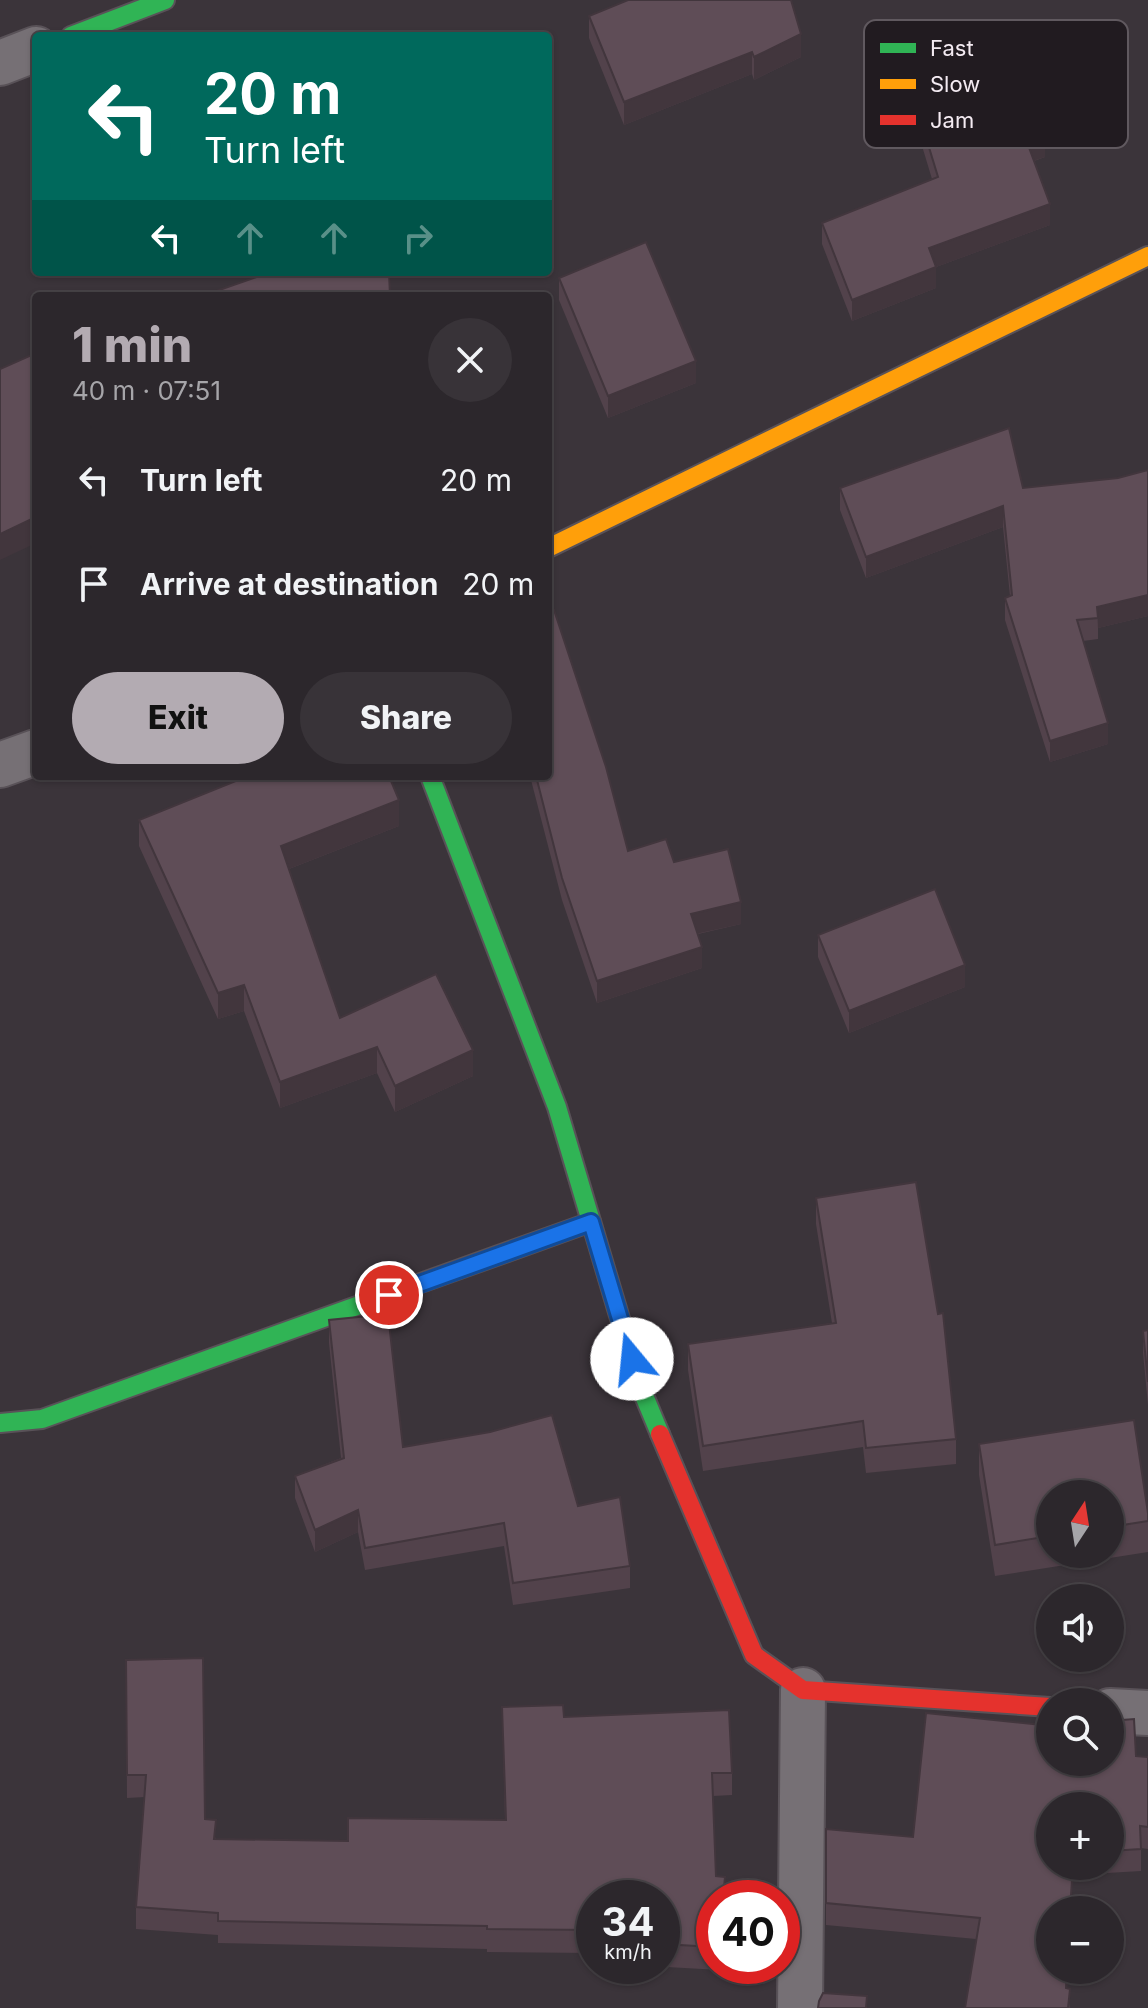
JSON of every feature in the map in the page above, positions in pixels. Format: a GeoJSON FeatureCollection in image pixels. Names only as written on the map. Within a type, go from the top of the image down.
{"type":"FeatureCollection","features":[{"type":"Feature","properties":{"kind":"street"},"geometry":{"type":"LineString","coordinates":[[81,32],[165,0]]}},
{"type":"Feature","properties":{"kind":"street"},"geometry":{"type":"LineString","coordinates":[[0,63],[32,51]]}},
{"type":"Feature","properties":{"kind":"street"},"geometry":{"type":"LineString","coordinates":[[552,546],[1148,256]]}},
{"type":"Feature","properties":{"kind":"street"},"geometry":{"type":"LineString","coordinates":[[0,765],[32,753]]}},
{"type":"Feature","properties":{"kind":"street"},"geometry":{"type":"LineString","coordinates":[[432,780],[557,1107],[640,1386],[754,1655],[803,1690],[1036,1706]]}},
{"type":"Feature","properties":{"kind":"street"},"geometry":{"type":"LineString","coordinates":[[0,1423],[42,1419],[591,1222]]}},
{"type":"Feature","properties":{"kind":"street"},"geometry":{"type":"LineString","coordinates":[[800,2008],[803,1690]]}},
{"type":"Feature","properties":{"kind":"street"},"geometry":{"type":"LineString","coordinates":[[1124,1712],[1148,1713]]}},
{"type":"Feature","properties":{"kind":"building"},"geometry":{"type":"Polygon","coordinates":[[[628,0],[791,0],[801,34],[754,57],[752,52],[624,102],[589,16],[628,0]]]}},
{"type":"Feature","properties":{"kind":"building"},"geometry":{"type":"Polygon","coordinates":[[[929,148],[1029,148],[1050,204],[929,248],[936,267],[852,300],[822,223],[938,177],[929,148]]]}},
{"type":"Feature","properties":{"kind":"building"},"geometry":{"type":"Polygon","coordinates":[[[646,242],[696,361],[608,396],[559,278],[646,242]]]}},
{"type":"Feature","properties":{"kind":"building"},"geometry":{"type":"Polygon","coordinates":[[[260,276],[389,276],[390,292],[214,292],[260,276]]]}},
{"type":"Feature","properties":{"kind":"building"},"geometry":{"type":"Polygon","coordinates":[[[32,355],[32,519],[0,534],[0,369],[32,355]]]}},
{"type":"Feature","properties":{"kind":"building"},"geometry":{"type":"Polygon","coordinates":[[[1009,428],[1023,488],[1118,478],[1148,470],[1148,595],[1097,607],[1098,618],[1077,620],[1108,723],[1050,741],[1005,598],[1012,595],[1003,506],[866,557],[840,488],[1009,428]]]}},
{"type":"Feature","properties":{"kind":"building"},"geometry":{"type":"Polygon","coordinates":[[[552,610],[606,767],[628,851],[666,839],[674,862],[728,849],[741,902],[691,914],[702,947],[597,981],[562,878],[537,780],[552,780],[552,610]]]}},
{"type":"Feature","properties":{"kind":"building"},"geometry":{"type":"Polygon","coordinates":[[[238,780],[391,780],[399,800],[281,846],[340,1018],[436,974],[473,1050],[395,1086],[377,1047],[280,1082],[244,985],[218,993],[139,820],[238,780]]]}},
{"type":"Feature","properties":{"kind":"building"},"geometry":{"type":"Polygon","coordinates":[[[935,889],[965,965],[849,1011],[818,935],[935,889]]]}},
{"type":"Feature","properties":{"kind":"building"},"geometry":{"type":"Polygon","coordinates":[[[916,1182],[938,1314],[943,1313],[956,1439],[866,1448],[863,1421],[703,1446],[688,1344],[836,1323],[816,1198],[916,1182]]]}},
{"type":"Feature","properties":{"kind":"building"},"geometry":{"type":"Polygon","coordinates":[[[388,1314],[403,1447],[490,1432],[552,1415],[578,1506],[620,1497],[630,1566],[513,1583],[504,1523],[365,1548],[358,1510],[315,1530],[295,1476],[344,1458],[329,1320],[388,1314]]]}},
{"type":"Feature","properties":{"kind":"building"},"geometry":{"type":"Polygon","coordinates":[[[1148,1330],[1148,1382],[1143,1331],[1148,1330]]]}},
{"type":"Feature","properties":{"kind":"building"},"geometry":{"type":"Polygon","coordinates":[[[1134,1420],[1148,1521],[1124,1525],[1124,1480],[1036,1480],[1036,1538],[995,1545],[979,1444],[1134,1420]]]}},
{"type":"Feature","properties":{"kind":"building"},"geometry":{"type":"Polygon","coordinates":[[[203,1658],[205,1819],[216,1820],[214,1839],[348,1841],[348,1818],[506,1820],[502,1707],[563,1705],[564,1717],[729,1710],[732,1773],[712,1773],[716,1876],[725,1877],[725,1880],[696,1880],[696,1946],[680,1945],[680,1880],[576,1880],[576,1930],[218,1921],[218,1913],[136,1907],[146,1775],[127,1775],[126,1660],[203,1658]]]}},
{"type":"Feature","properties":{"kind":"building"},"geometry":{"type":"Polygon","coordinates":[[[926,1713],[1036,1724],[1036,1776],[1124,1776],[1124,1720],[1134,1719],[1136,1756],[1148,1757],[1148,1827],[1140,1826],[1141,1849],[1124,1850],[1124,1792],[1036,1792],[1036,1880],[1072,1880],[1071,1896],[1036,1896],[1036,1984],[1066,1984],[1066,1988],[1070,1989],[1068,2008],[965,2008],[980,1918],[826,1903],[826,1829],[913,1837],[926,1713]]]}},
{"type":"Feature","properties":{"kind":"building"},"geometry":{"type":"Polygon","coordinates":[[[823,1993],[867,1996],[866,2008],[818,2008],[823,1993]]]}},
{"type":"Feature","properties":{"kind":"traffic: fast"},"geometry":{"type":"LineString","coordinates":[[81,32],[165,0]]}},
{"type":"Feature","properties":{"kind":"traffic: fast"},"geometry":{"type":"LineString","coordinates":[[432,780],[557,1107],[640,1386],[660,1434]]}},
{"type":"Feature","properties":{"kind":"traffic: fast"},"geometry":{"type":"LineString","coordinates":[[0,1423],[42,1419],[404,1289]]}},
{"type":"Feature","properties":{"kind":"traffic: slow"},"geometry":{"type":"LineString","coordinates":[[552,546],[1148,256]]}},
{"type":"Feature","properties":{"kind":"traffic: jam"},"geometry":{"type":"LineString","coordinates":[[404,1289],[591,1222]]}},
{"type":"Feature","properties":{"kind":"traffic: jam"},"geometry":{"type":"LineString","coordinates":[[660,1434],[754,1655],[803,1690],[1036,1706]]}},
{"type":"Feature","properties":{"kind":"route"},"geometry":{"type":"LineString","coordinates":[[389,1295],[591,1222],[632,1359]]}}]}
